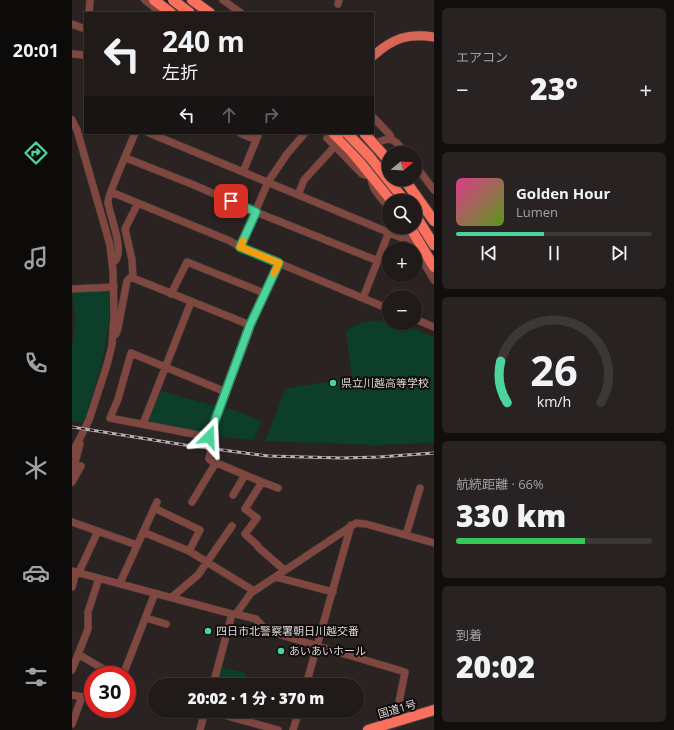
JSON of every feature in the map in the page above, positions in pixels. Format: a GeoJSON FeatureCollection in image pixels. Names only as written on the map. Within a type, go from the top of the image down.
{"type":"FeatureCollection","features":[{"type":"Feature","properties":{"kind":"highway"},"geometry":{"type":"LineString","coordinates":[[154,0],[170,12]]}},
{"type":"Feature","properties":{"kind":"highway"},"geometry":{"type":"LineString","coordinates":[[172,0],[189,12]]}},
{"type":"Feature","properties":{"kind":"highway"},"geometry":{"type":"LineString","coordinates":[[192,0],[209,12]]}},
{"type":"Feature","properties":{"kind":"highway"},"geometry":{"type":"LineString","coordinates":[[348,134],[369,156],[399,194]]}},
{"type":"Feature","properties":{"kind":"highway"},"geometry":{"type":"LineString","coordinates":[[365,134],[382,153]]}},
{"type":"Feature","properties":{"kind":"highway"},"geometry":{"type":"LineString","coordinates":[[330,136],[352,152],[367,174],[386,194]]}},
{"type":"Feature","properties":{"kind":"highway"},"geometry":{"type":"LineString","coordinates":[[409,186],[434,221]]}},
{"type":"Feature","properties":{"kind":"highway"},"geometry":{"type":"LineString","coordinates":[[422,226],[434,245]]}},
{"type":"Feature","properties":{"kind":"highway"},"geometry":{"type":"LineString","coordinates":[[411,234],[434,267]]}},
{"type":"Feature","properties":{"kind":"highway","name":"国道1号"},"geometry":{"type":"LineString","coordinates":[[368,730],[391,726],[434,710]]}},
{"type":"Feature","properties":{"kind":"highway","name":"国道1号"},"geometry":{"type":"LineString","coordinates":[[372,730],[434,716]]}},
{"type":"Feature","properties":{"kind":"main road"},"geometry":{"type":"LineString","coordinates":[[374,55],[386,45],[399,38],[413,35],[434,37]]}},
{"type":"Feature","properties":{"kind":"street"},"geometry":{"type":"LineString","coordinates":[[89,12],[90,0]]}},
{"type":"Feature","properties":{"kind":"street"},"geometry":{"type":"LineString","coordinates":[[145,0],[160,12]]}},
{"type":"Feature","properties":{"kind":"street"},"geometry":{"type":"LineString","coordinates":[[223,0],[240,12]]}},
{"type":"Feature","properties":{"kind":"street"},"geometry":{"type":"LineString","coordinates":[[72,24],[84,29]]}},
{"type":"Feature","properties":{"kind":"street"},"geometry":{"type":"LineString","coordinates":[[72,54],[84,55]]}},
{"type":"Feature","properties":{"kind":"street"},"geometry":{"type":"LineString","coordinates":[[374,118],[390,135],[391,139],[399,146]]}},
{"type":"Feature","properties":{"kind":"street"},"geometry":{"type":"LineString","coordinates":[[72,120],[77,130],[105,230],[112,263],[114,287],[111,352],[89,420],[72,454]]}},
{"type":"Feature","properties":{"kind":"street"},"geometry":{"type":"LineString","coordinates":[[112,263],[116,261],[118,257],[116,232],[108,205],[108,199],[135,134]]}},
{"type":"Feature","properties":{"kind":"street"},"geometry":{"type":"LineString","coordinates":[[151,134],[382,229]]}},
{"type":"Feature","properties":{"kind":"street"},"geometry":{"type":"LineString","coordinates":[[243,172],[258,136],[246,134]]}},
{"type":"Feature","properties":{"kind":"street"},"geometry":{"type":"LineString","coordinates":[[240,247],[268,182],[287,154],[304,134]]}},
{"type":"Feature","properties":{"kind":"street"},"geometry":{"type":"LineString","coordinates":[[330,136],[335,146],[367,174],[372,185],[382,199]]}},
{"type":"Feature","properties":{"kind":"street"},"geometry":{"type":"LineString","coordinates":[[352,152],[384,140],[391,139]]}},
{"type":"Feature","properties":{"kind":"street"},"geometry":{"type":"LineString","coordinates":[[298,195],[304,180],[335,146]]}},
{"type":"Feature","properties":{"kind":"street"},"geometry":{"type":"LineString","coordinates":[[126,158],[256,212],[378,260]]}},
{"type":"Feature","properties":{"kind":"street"},"geometry":{"type":"LineString","coordinates":[[422,174],[434,190]]}},
{"type":"Feature","properties":{"kind":"street"},"geometry":{"type":"LineString","coordinates":[[111,192],[382,306]]}},
{"type":"Feature","properties":{"kind":"street"},"geometry":{"type":"LineString","coordinates":[[133,278],[132,260],[125,229],[138,203]]}},
{"type":"Feature","properties":{"kind":"street"},"geometry":{"type":"LineString","coordinates":[[363,298],[388,234]]}},
{"type":"Feature","properties":{"kind":"street"},"geometry":{"type":"LineString","coordinates":[[393,234],[402,238],[406,234]]}},
{"type":"Feature","properties":{"kind":"street"},"geometry":{"type":"LineString","coordinates":[[411,234],[434,280]]}},
{"type":"Feature","properties":{"kind":"street"},"geometry":{"type":"LineString","coordinates":[[172,294],[187,262],[264,293]]}},
{"type":"Feature","properties":{"kind":"street"},"geometry":{"type":"LineString","coordinates":[[278,488],[219,464],[215,464],[209,459],[212,443],[209,437],[250,325],[279,263]]}},
{"type":"Feature","properties":{"kind":"street"},"geometry":{"type":"LineString","coordinates":[[112,335],[116,334],[118,328],[127,281],[130,278],[250,325]]}},
{"type":"Feature","properties":{"kind":"street"},"geometry":{"type":"LineString","coordinates":[[72,289],[114,287]]}},
{"type":"Feature","properties":{"kind":"street"},"geometry":{"type":"LineString","coordinates":[[142,424],[191,302]]}},
{"type":"Feature","properties":{"kind":"street"},"geometry":{"type":"LineString","coordinates":[[422,322],[434,327]]}},
{"type":"Feature","properties":{"kind":"street"},"geometry":{"type":"LineString","coordinates":[[209,437],[110,418],[123,383],[131,353],[226,392]]}},
{"type":"Feature","properties":{"kind":"street"},"geometry":{"type":"LineString","coordinates":[[72,474],[80,447],[80,440]]}},
{"type":"Feature","properties":{"kind":"street"},"geometry":{"type":"LineString","coordinates":[[192,502],[215,464]]}},
{"type":"Feature","properties":{"kind":"street"},"geometry":{"type":"LineString","coordinates":[[72,482],[82,466]]}},
{"type":"Feature","properties":{"kind":"street"},"geometry":{"type":"LineString","coordinates":[[233,495],[245,475]]}},
{"type":"Feature","properties":{"kind":"street"},"geometry":{"type":"LineString","coordinates":[[262,482],[245,509],[257,518],[245,534],[284,571]]}},
{"type":"Feature","properties":{"kind":"street"},"geometry":{"type":"LineString","coordinates":[[406,535],[420,488]]}},
{"type":"Feature","properties":{"kind":"street"},"geometry":{"type":"LineString","coordinates":[[120,583],[155,505],[200,530],[189,551]]}},
{"type":"Feature","properties":{"kind":"street"},"geometry":{"type":"LineString","coordinates":[[72,522],[137,545]]}},
{"type":"Feature","properties":{"kind":"street"},"geometry":{"type":"LineString","coordinates":[[215,678],[234,614],[254,591],[351,525],[356,523],[366,524],[434,543]]}},
{"type":"Feature","properties":{"kind":"street"},"geometry":{"type":"LineString","coordinates":[[308,678],[351,525]]}},
{"type":"Feature","properties":{"kind":"street"},"geometry":{"type":"LineString","coordinates":[[172,597],[194,579],[232,526]]}},
{"type":"Feature","properties":{"kind":"street"},"geometry":{"type":"LineString","coordinates":[[72,587],[76,572],[98,531]]}},
{"type":"Feature","properties":{"kind":"street"},"geometry":{"type":"LineString","coordinates":[[143,532],[189,551],[254,591]]}},
{"type":"Feature","properties":{"kind":"street"},"geometry":{"type":"LineString","coordinates":[[76,572],[256,619],[264,629],[405,672],[391,726]]}},
{"type":"Feature","properties":{"kind":"street"},"geometry":{"type":"LineString","coordinates":[[276,577],[333,592]]}},
{"type":"Feature","properties":{"kind":"street"},"geometry":{"type":"LineString","coordinates":[[72,670],[88,629],[88,612],[99,578]]}},
{"type":"Feature","properties":{"kind":"street"},"geometry":{"type":"LineString","coordinates":[[127,666],[155,593]]}},
{"type":"Feature","properties":{"kind":"street"},"geometry":{"type":"LineString","coordinates":[[146,618],[166,624]]}},
{"type":"Feature","properties":{"kind":"street"},"geometry":{"type":"LineString","coordinates":[[78,654],[98,666]]}},
{"type":"Feature","properties":{"kind":"street"},"geometry":{"type":"LineString","coordinates":[[72,695],[82,697],[72,724]]}},
{"type":"Feature","properties":{"kind":"street"},"geometry":{"type":"LineString","coordinates":[[200,730],[203,718]]}},
{"type":"Feature","properties":{"kind":"street"},"geometry":{"type":"LineString","coordinates":[[234,718],[278,730]]}},
{"type":"Feature","properties":{"kind":"street"},"geometry":{"type":"LineString","coordinates":[[293,730],[297,718]]}},
{"type":"Feature","properties":{"kind":"green space"},"geometry":{"type":"Polygon","coordinates":[[[105,289],[109,294],[110,310],[106,343],[98,375],[84,423],[72,421],[72,348],[75,319],[72,293],[105,289]]]}},
{"type":"Feature","properties":{"kind":"green space"},"geometry":{"type":"Polygon","coordinates":[[[382,320],[382,330],[418,330],[434,337],[434,443],[374,445],[265,441],[285,390],[288,388],[352,378],[346,332],[350,328],[371,321],[382,320]]]}},
{"type":"Feature","properties":{"kind":"green space"},"geometry":{"type":"Polygon","coordinates":[[[161,391],[218,407],[208,432],[151,422],[149,419],[161,391]]]}},
{"type":"Feature","properties":{"kind":"green space"},"geometry":{"type":"Polygon","coordinates":[[[226,407],[262,421],[254,440],[223,437],[216,433],[226,407]]]}},
{"type":"Feature","properties":{"kind":"green space"},"geometry":{"type":"Polygon","coordinates":[[[221,667],[246,673],[245,678],[218,678],[221,667]]]}},
{"type":"Feature","properties":{"kind":"railway"},"geometry":{"type":"LineString","coordinates":[[72,427],[185,445],[268,456],[342,458],[434,453]]}},
{"type":"Feature","properties":{"kind":"slow traffic"},"geometry":{"type":"LineString","coordinates":[[243,241],[240,247],[279,263],[274,273]]}},
{"type":"Feature","properties":{"kind":"place","name":"県立川越高等学校"},"geometry":{"type":"Point","coordinates":[333,383]}},
{"type":"Feature","properties":{"kind":"place","name":"四日市北警察署朝日川越交番"},"geometry":{"type":"Point","coordinates":[208,631]}},
{"type":"Feature","properties":{"kind":"place","name":"あいあいホール"},"geometry":{"type":"Point","coordinates":[281,651]}},
{"type":"Feature","properties":{"kind":"route"},"geometry":{"type":"LineString","coordinates":[[209,437],[250,329],[250,325],[279,263],[240,247],[256,212],[231,201]]}}]}
